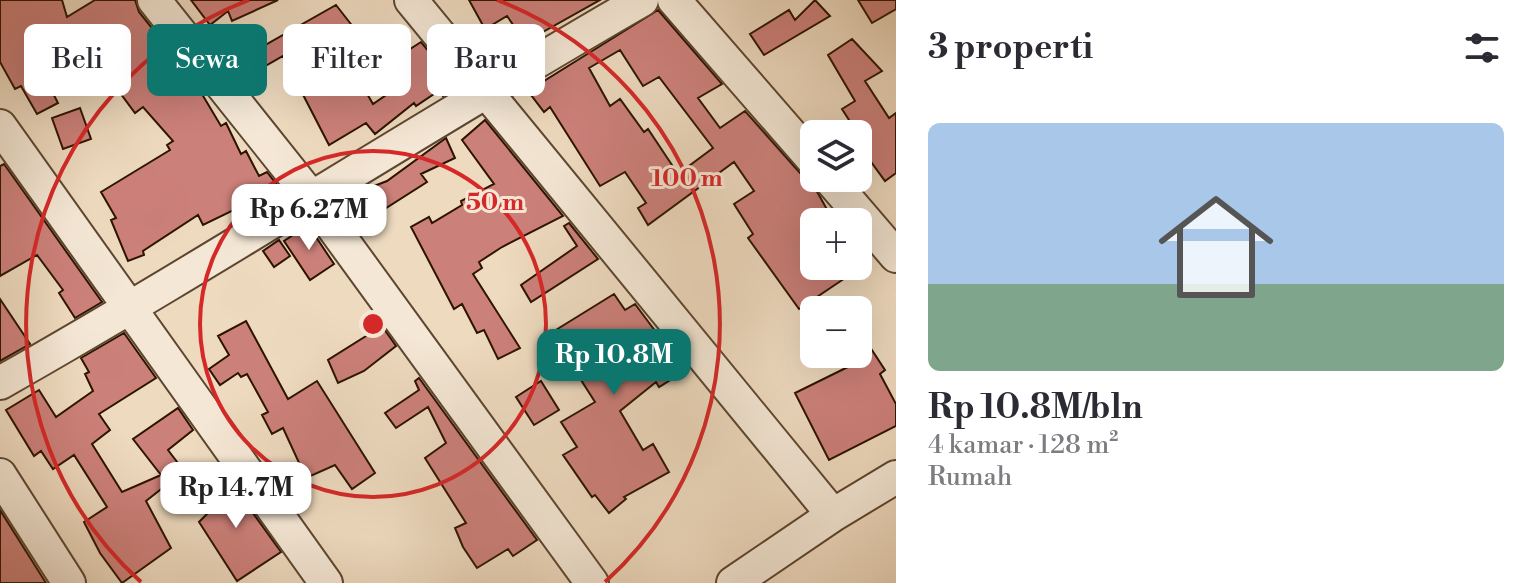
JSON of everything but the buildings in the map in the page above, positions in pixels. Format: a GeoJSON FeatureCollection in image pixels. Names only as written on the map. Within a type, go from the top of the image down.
{"type":"FeatureCollection","features":[{"type":"Feature","properties":{"kind":"street"},"geometry":{"type":"LineString","coordinates":[[154,0],[311,197],[592,583]]}},
{"type":"Feature","properties":{"kind":"street"},"geometry":{"type":"LineString","coordinates":[[411,0],[431,24]]}},
{"type":"Feature","properties":{"kind":"street"},"geometry":{"type":"LineString","coordinates":[[545,56],[642,0]]}},
{"type":"Feature","properties":{"kind":"street"},"geometry":{"type":"LineString","coordinates":[[674,0],[800,145]]}},
{"type":"Feature","properties":{"kind":"street"},"geometry":{"type":"LineString","coordinates":[[0,383],[131,308],[475,96]]}},
{"type":"Feature","properties":{"kind":"street"},"geometry":{"type":"LineString","coordinates":[[490,96],[833,515]]}},
{"type":"Feature","properties":{"kind":"street"},"geometry":{"type":"LineString","coordinates":[[0,126],[326,583]]}},
{"type":"Feature","properties":{"kind":"street"},"geometry":{"type":"LineString","coordinates":[[841,192],[896,256]]}},
{"type":"Feature","properties":{"kind":"street"},"geometry":{"type":"LineString","coordinates":[[0,475],[69,583]]}},
{"type":"Feature","properties":{"kind":"street"},"geometry":{"type":"LineString","coordinates":[[733,583],[833,515],[896,477]]}}]}
